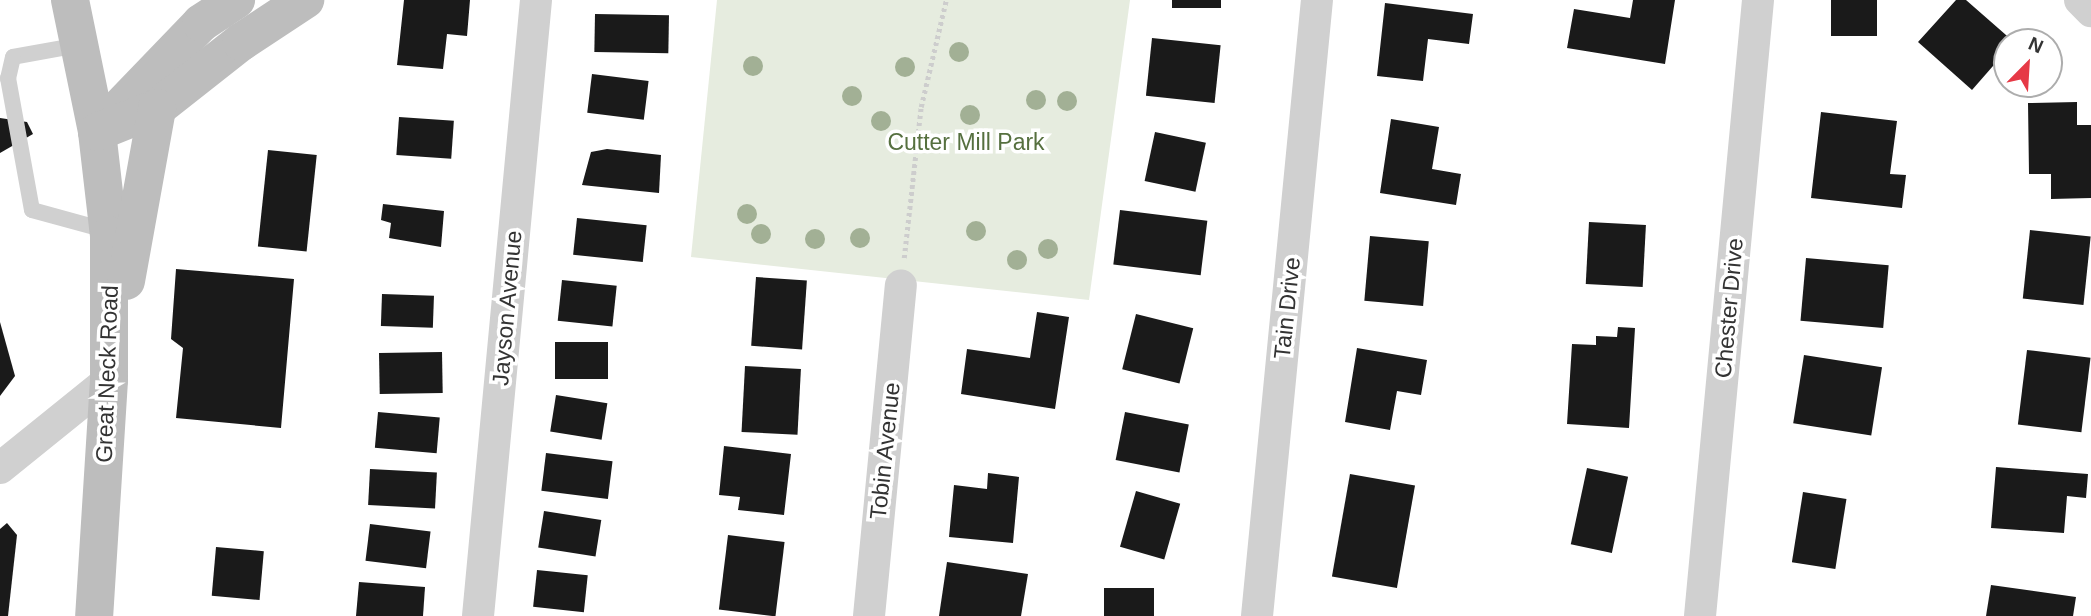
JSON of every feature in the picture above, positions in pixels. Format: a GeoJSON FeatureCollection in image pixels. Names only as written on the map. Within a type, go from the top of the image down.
{"type":"FeatureCollection","features":[{"type":"Feature","properties":{"kind":"main road","name":"Great Neck Road"},"geometry":{"type":"LineString","coordinates":[[69,0],[97,132],[109,231],[109,380],[94,616]]}},
{"type":"Feature","properties":{"kind":"main road"},"geometry":{"type":"LineString","coordinates":[[97,132],[201,23],[236,0]]}},
{"type":"Feature","properties":{"kind":"main road"},"geometry":{"type":"LineString","coordinates":[[97,132],[157,108],[241,42],[305,0]]}},
{"type":"Feature","properties":{"kind":"main road"},"geometry":{"type":"LineString","coordinates":[[109,380],[157,108]]}},
{"type":"Feature","properties":{"kind":"street","name":"Jayson Avenue"},"geometry":{"type":"LineString","coordinates":[[478,616],[536,0]]}},
{"type":"Feature","properties":{"kind":"street","name":"Tain Drive"},"geometry":{"type":"LineString","coordinates":[[1258,616],[1317,0]]}},
{"type":"Feature","properties":{"kind":"street","name":"Chester Drive"},"geometry":{"type":"LineString","coordinates":[[1700,616],[1758,0]]}},
{"type":"Feature","properties":{"kind":"street"},"geometry":{"type":"LineString","coordinates":[[2080,0],[2091,11]]}},
{"type":"Feature","properties":{"kind":"street","name":"Tobin Avenue"},"geometry":{"type":"LineString","coordinates":[[869,616],[901,286]]}},
{"type":"Feature","properties":{"kind":"street"},"geometry":{"type":"LineString","coordinates":[[0,468],[109,380]]}},
{"type":"Feature","properties":{"kind":"lane"},"geometry":{"type":"LineString","coordinates":[[79,45],[13,57],[8,78],[32,210],[109,231]]}},
{"type":"Feature","properties":{"kind":"path"},"geometry":{"type":"LineString","coordinates":[[901,286],[921,107],[946,0]]}},
{"type":"Feature","properties":{"kind":"green space","name":"Cutter Mill Park"},"geometry":{"type":"Polygon","coordinates":[[[717,0],[1130,0],[1089,300],[691,257],[717,0]]]}},
{"type":"Feature","properties":{"kind":"building"},"geometry":{"type":"Polygon","coordinates":[[[404,0],[470,0],[467,36],[447,34],[443,69],[397,65],[404,0]]]}},
{"type":"Feature","properties":{"kind":"building"},"geometry":{"type":"Polygon","coordinates":[[[1172,0],[1221,0],[1221,8],[1172,8],[1172,0]]]}},
{"type":"Feature","properties":{"kind":"building"},"geometry":{"type":"Polygon","coordinates":[[[1633,0],[1675,0],[1665,64],[1567,48],[1574,9],[1630,18],[1633,0]]]}},
{"type":"Feature","properties":{"kind":"building"},"geometry":{"type":"Polygon","coordinates":[[[1831,0],[1877,0],[1877,36],[1831,36],[1831,0]]]}},
{"type":"Feature","properties":{"kind":"building"},"geometry":{"type":"Polygon","coordinates":[[[1956,0],[1966,0],[1998,28],[1993,28],[1993,66],[1972,90],[1918,42],[1956,0]]]}},
{"type":"Feature","properties":{"kind":"building"},"geometry":{"type":"Polygon","coordinates":[[[1385,3],[1473,14],[1469,44],[1428,39],[1423,81],[1377,76],[1385,3]]]}},
{"type":"Feature","properties":{"kind":"building"},"geometry":{"type":"Polygon","coordinates":[[[595,14],[669,15],[668,53],[594,52],[595,14]]]}},
{"type":"Feature","properties":{"kind":"building"},"geometry":{"type":"Polygon","coordinates":[[[1152,38],[1221,45],[1215,103],[1146,96],[1152,38]]]}},
{"type":"Feature","properties":{"kind":"building"},"geometry":{"type":"Polygon","coordinates":[[[592,74],[649,81],[644,120],[587,113],[592,74]]]}},
{"type":"Feature","properties":{"kind":"building"},"geometry":{"type":"Polygon","coordinates":[[[2077,102],[2077,125],[2091,125],[2091,198],[2051,199],[2051,174],[2029,174],[2028,103],[2077,102]]]}},
{"type":"Feature","properties":{"kind":"building"},"geometry":{"type":"Polygon","coordinates":[[[1821,112],[1897,121],[1890,174],[1906,175],[1902,208],[1811,198],[1821,112]]]}},
{"type":"Feature","properties":{"kind":"building"},"geometry":{"type":"Polygon","coordinates":[[[399,117],[454,121],[451,159],[396,155],[399,117]]]}},
{"type":"Feature","properties":{"kind":"building"},"geometry":{"type":"Polygon","coordinates":[[[0,118],[27,122],[33,134],[0,153],[0,118]]]}},
{"type":"Feature","properties":{"kind":"building"},"geometry":{"type":"Polygon","coordinates":[[[1391,119],[1439,127],[1432,169],[1461,174],[1456,205],[1380,193],[1391,119]]]}},
{"type":"Feature","properties":{"kind":"building"},"geometry":{"type":"Polygon","coordinates":[[[1155,132],[1206,143],[1195,192],[1145,181],[1155,132]]]}},
{"type":"Feature","properties":{"kind":"building"},"geometry":{"type":"Polygon","coordinates":[[[607,149],[661,155],[659,193],[582,185],[591,152],[607,149]]]}},
{"type":"Feature","properties":{"kind":"building"},"geometry":{"type":"Polygon","coordinates":[[[268,150],[317,155],[307,252],[258,246],[268,150]]]}},
{"type":"Feature","properties":{"kind":"building"},"geometry":{"type":"Polygon","coordinates":[[[383,204],[444,211],[441,247],[389,238],[391,223],[381,220],[383,204]]]}},
{"type":"Feature","properties":{"kind":"building"},"geometry":{"type":"Polygon","coordinates":[[[1120,210],[1207,221],[1201,275],[1113,265],[1120,210]]]}},
{"type":"Feature","properties":{"kind":"building"},"geometry":{"type":"Polygon","coordinates":[[[577,218],[647,225],[643,262],[573,255],[577,218]]]}},
{"type":"Feature","properties":{"kind":"building"},"geometry":{"type":"Polygon","coordinates":[[[1589,222],[1646,225],[1643,287],[1586,284],[1589,222]]]}},
{"type":"Feature","properties":{"kind":"building"},"geometry":{"type":"Polygon","coordinates":[[[2030,230],[2091,236],[2083,305],[2023,299],[2030,230]]]}},
{"type":"Feature","properties":{"kind":"building"},"geometry":{"type":"Polygon","coordinates":[[[1370,236],[1429,241],[1423,306],[1364,301],[1370,236]]]}},
{"type":"Feature","properties":{"kind":"building"},"geometry":{"type":"Polygon","coordinates":[[[1806,258],[1889,265],[1883,328],[1801,321],[1806,258]]]}},
{"type":"Feature","properties":{"kind":"building"},"geometry":{"type":"Polygon","coordinates":[[[176,269],[294,279],[281,428],[176,418],[183,348],[171,339],[176,269]]]}},
{"type":"Feature","properties":{"kind":"building"},"geometry":{"type":"Polygon","coordinates":[[[756,277],[807,281],[802,349],[751,346],[756,277]]]}},
{"type":"Feature","properties":{"kind":"building"},"geometry":{"type":"Polygon","coordinates":[[[562,280],[617,286],[612,327],[558,321],[562,280]]]}},
{"type":"Feature","properties":{"kind":"building"},"geometry":{"type":"Polygon","coordinates":[[[382,294],[434,296],[433,328],[381,326],[382,294]]]}},
{"type":"Feature","properties":{"kind":"building"},"geometry":{"type":"Polygon","coordinates":[[[1037,312],[1069,317],[1055,409],[961,394],[967,349],[1030,358],[1037,312]]]}},
{"type":"Feature","properties":{"kind":"building"},"geometry":{"type":"Polygon","coordinates":[[[1136,314],[1193,328],[1179,384],[1122,369],[1136,314]]]}},
{"type":"Feature","properties":{"kind":"building"},"geometry":{"type":"Polygon","coordinates":[[[0,322],[15,376],[0,396],[0,322]]]}},
{"type":"Feature","properties":{"kind":"building"},"geometry":{"type":"Polygon","coordinates":[[[1618,327],[1635,328],[1629,428],[1567,424],[1572,344],[1596,345],[1596,336],[1617,337],[1618,327]]]}},
{"type":"Feature","properties":{"kind":"building"},"geometry":{"type":"Polygon","coordinates":[[[555,342],[608,342],[608,379],[555,379],[555,342]]]}},
{"type":"Feature","properties":{"kind":"building"},"geometry":{"type":"Polygon","coordinates":[[[1357,348],[1427,360],[1421,395],[1397,391],[1390,430],[1345,422],[1357,348]]]}},
{"type":"Feature","properties":{"kind":"building"},"geometry":{"type":"Polygon","coordinates":[[[2027,350],[2091,358],[2081,432],[2018,424],[2027,350]]]}},
{"type":"Feature","properties":{"kind":"building"},"geometry":{"type":"Polygon","coordinates":[[[442,352],[443,393],[380,394],[379,353],[442,352]]]}},
{"type":"Feature","properties":{"kind":"building"},"geometry":{"type":"Polygon","coordinates":[[[1804,355],[1882,367],[1871,436],[1793,423],[1804,355]]]}},
{"type":"Feature","properties":{"kind":"building"},"geometry":{"type":"Polygon","coordinates":[[[745,366],[801,369],[797,435],[742,432],[745,366]]]}},
{"type":"Feature","properties":{"kind":"building"},"geometry":{"type":"Polygon","coordinates":[[[556,395],[607,403],[602,440],[550,432],[556,395]]]}},
{"type":"Feature","properties":{"kind":"building"},"geometry":{"type":"Polygon","coordinates":[[[378,412],[440,417],[437,453],[375,448],[378,412]]]}},
{"type":"Feature","properties":{"kind":"building"},"geometry":{"type":"Polygon","coordinates":[[[1125,412],[1189,424],[1179,473],[1116,460],[1125,412]]]}},
{"type":"Feature","properties":{"kind":"building"},"geometry":{"type":"Polygon","coordinates":[[[724,446],[791,454],[784,515],[738,510],[740,497],[719,495],[724,446]]]}},
{"type":"Feature","properties":{"kind":"building"},"geometry":{"type":"Polygon","coordinates":[[[546,453],[613,461],[608,499],[541,491],[546,453]]]}},
{"type":"Feature","properties":{"kind":"building"},"geometry":{"type":"Polygon","coordinates":[[[1996,467],[2088,474],[2086,498],[2067,496],[2064,533],[1991,528],[1996,467]]]}},
{"type":"Feature","properties":{"kind":"building"},"geometry":{"type":"Polygon","coordinates":[[[1587,468],[1628,477],[1612,553],[1571,544],[1587,468]]]}},
{"type":"Feature","properties":{"kind":"building"},"geometry":{"type":"Polygon","coordinates":[[[370,469],[437,473],[435,508],[368,505],[370,469]]]}},
{"type":"Feature","properties":{"kind":"building"},"geometry":{"type":"Polygon","coordinates":[[[988,473],[1019,477],[1013,543],[949,537],[954,485],[987,489],[988,473]]]}},
{"type":"Feature","properties":{"kind":"building"},"geometry":{"type":"Polygon","coordinates":[[[1350,474],[1415,485],[1397,588],[1332,576],[1350,474]]]}},
{"type":"Feature","properties":{"kind":"building"},"geometry":{"type":"Polygon","coordinates":[[[1136,491],[1180,504],[1164,559],[1120,547],[1136,491]]]}},
{"type":"Feature","properties":{"kind":"building"},"geometry":{"type":"Polygon","coordinates":[[[1803,492],[1846,499],[1835,569],[1792,562],[1803,492]]]}},
{"type":"Feature","properties":{"kind":"building"},"geometry":{"type":"Polygon","coordinates":[[[544,511],[601,520],[595,557],[538,548],[544,511]]]}},
{"type":"Feature","properties":{"kind":"building"},"geometry":{"type":"Polygon","coordinates":[[[7,523],[17,535],[8,616],[0,616],[0,529],[7,523]]]}},
{"type":"Feature","properties":{"kind":"building"},"geometry":{"type":"Polygon","coordinates":[[[370,524],[431,531],[426,568],[365,561],[370,524]]]}},
{"type":"Feature","properties":{"kind":"building"},"geometry":{"type":"Polygon","coordinates":[[[728,535],[785,542],[775,616],[719,609],[728,535]]]}},
{"type":"Feature","properties":{"kind":"building"},"geometry":{"type":"Polygon","coordinates":[[[216,547],[264,551],[260,600],[212,596],[216,547]]]}},
{"type":"Feature","properties":{"kind":"building"},"geometry":{"type":"Polygon","coordinates":[[[947,562],[1028,574],[1021,616],[939,616],[947,562]]]}},
{"type":"Feature","properties":{"kind":"building"},"geometry":{"type":"Polygon","coordinates":[[[537,570],[588,575],[584,612],[533,607],[537,570]]]}},
{"type":"Feature","properties":{"kind":"building"},"geometry":{"type":"Polygon","coordinates":[[[359,582],[425,587],[423,616],[356,616],[359,582]]]}},
{"type":"Feature","properties":{"kind":"building"},"geometry":{"type":"Polygon","coordinates":[[[1991,585],[2076,597],[2073,616],[1986,616],[1991,585]]]}},
{"type":"Feature","properties":{"kind":"building"},"geometry":{"type":"Polygon","coordinates":[[[1104,588],[1154,588],[1154,616],[1104,616],[1104,588]]]}}]}
